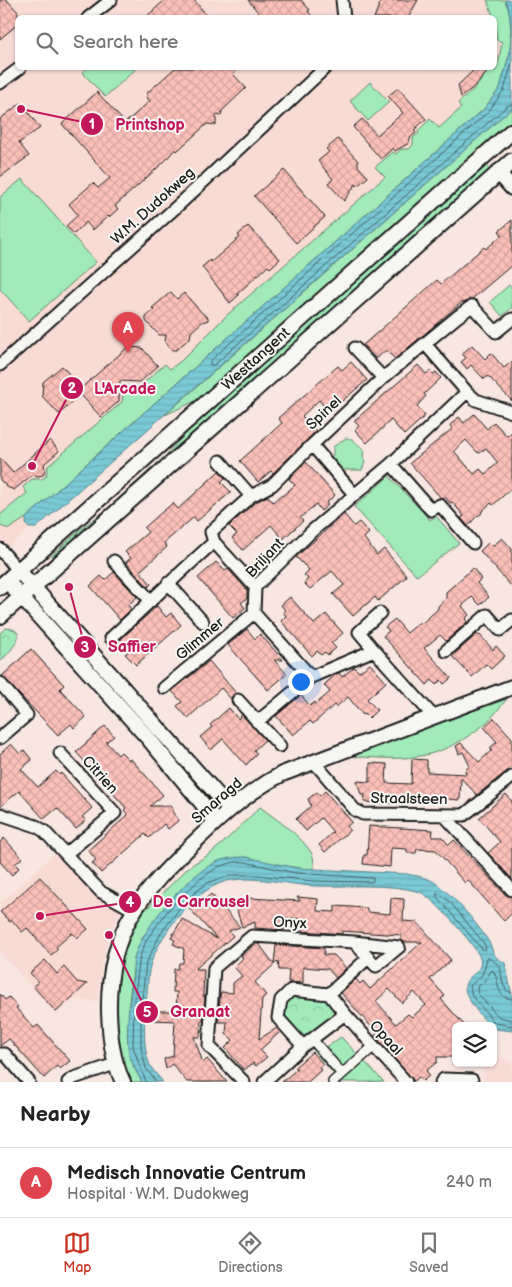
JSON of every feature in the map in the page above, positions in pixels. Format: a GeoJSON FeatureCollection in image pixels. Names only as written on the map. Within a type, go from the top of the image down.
{"type":"FeatureCollection","features":[{"type":"Feature","properties":{"kind":"main road","name":"Westtangent"},"geometry":{"type":"LineString","coordinates":[[2,581],[19,570],[512,131]]}},
{"type":"Feature","properties":{"kind":"main road","name":"Westtangent"},"geometry":{"type":"LineString","coordinates":[[0,616],[512,161]]}},
{"type":"Feature","properties":{"kind":"street"},"geometry":{"type":"LineString","coordinates":[[92,15],[111,0]]}},
{"type":"Feature","properties":{"kind":"street"},"geometry":{"type":"LineString","coordinates":[[342,0],[344,15]]}},
{"type":"Feature","properties":{"kind":"street"},"geometry":{"type":"LineString","coordinates":[[0,83],[17,70]]}},
{"type":"Feature","properties":{"kind":"street","name":"W.M. Dudokweg"},"geometry":{"type":"LineString","coordinates":[[0,365],[183,201],[322,70]]}},
{"type":"Feature","properties":{"kind":"street"},"geometry":{"type":"LineString","coordinates":[[498,172],[512,188]]}},
{"type":"Feature","properties":{"kind":"street","name":"Spinel"},"geometry":{"type":"LineString","coordinates":[[214,542],[211,532],[251,496],[272,485],[383,378],[472,306],[496,332],[512,319]]}},
{"type":"Feature","properties":{"kind":"street"},"geometry":{"type":"LineString","coordinates":[[425,344],[476,400],[512,412]]}},
{"type":"Feature","properties":{"kind":"street"},"geometry":{"type":"LineString","coordinates":[[355,348],[383,378]]}},
{"type":"Feature","properties":{"kind":"street","name":"Briljant"},"geometry":{"type":"LineString","coordinates":[[254,614],[255,587],[312,531],[391,464],[467,392]]}},
{"type":"Feature","properties":{"kind":"street"},"geometry":{"type":"LineString","coordinates":[[312,445],[354,494]]}},
{"type":"Feature","properties":{"kind":"street"},"geometry":{"type":"LineString","coordinates":[[220,461],[251,496]]}},
{"type":"Feature","properties":{"kind":"street"},"geometry":{"type":"LineString","coordinates":[[391,464],[431,510],[440,505],[473,544]]}},
{"type":"Feature","properties":{"kind":"street"},"geometry":{"type":"LineString","coordinates":[[111,638],[214,542],[255,587]]}},
{"type":"Feature","properties":{"kind":"street"},"geometry":{"type":"LineString","coordinates":[[0,549],[230,809]]}},
{"type":"Feature","properties":{"kind":"street"},"geometry":{"type":"LineString","coordinates":[[114,561],[151,601]]}},
{"type":"Feature","properties":{"kind":"street"},"geometry":{"type":"LineString","coordinates":[[2,581],[40,616],[148,738],[216,822]]}},
{"type":"Feature","properties":{"kind":"street"},"geometry":{"type":"LineString","coordinates":[[168,583],[203,622]]}},
{"type":"Feature","properties":{"kind":"street"},"geometry":{"type":"LineString","coordinates":[[380,613],[359,632],[433,716]]}},
{"type":"Feature","properties":{"kind":"street"},"geometry":{"type":"LineString","coordinates":[[254,614],[311,677]]}},
{"type":"Feature","properties":{"kind":"street","name":"Glimmer"},"geometry":{"type":"LineString","coordinates":[[164,688],[254,614]]}},
{"type":"Feature","properties":{"kind":"street"},"geometry":{"type":"LineString","coordinates":[[446,651],[486,615],[500,630],[512,620]]}},
{"type":"Feature","properties":{"kind":"street"},"geometry":{"type":"LineString","coordinates":[[257,722],[311,677],[374,650]]}},
{"type":"Feature","properties":{"kind":"street"},"geometry":{"type":"LineString","coordinates":[[0,683],[27,715],[0,738]]}},
{"type":"Feature","properties":{"kind":"street","name":"Smaragd"},"geometry":{"type":"LineString","coordinates":[[123,1082],[115,1064],[110,1034],[110,980],[116,950],[134,910],[146,892],[166,870],[230,809],[268,781],[512,687]]}},
{"type":"Feature","properties":{"kind":"street"},"geometry":{"type":"LineString","coordinates":[[238,700],[280,746]]}},
{"type":"Feature","properties":{"kind":"street","name":"Citrien"},"geometry":{"type":"LineString","coordinates":[[60,754],[115,813],[66,854]]}},
{"type":"Feature","properties":{"kind":"street","name":"Straalsteen"},"geometry":{"type":"LineString","coordinates":[[314,762],[355,810],[363,814],[464,815],[512,777]]}},
{"type":"Feature","properties":{"kind":"street"},"geometry":{"type":"LineString","coordinates":[[0,814],[36,826],[44,831],[101,892],[134,910]]}},
{"type":"Feature","properties":{"kind":"street"},"geometry":{"type":"LineString","coordinates":[[444,815],[512,890]]}},
{"type":"Feature","properties":{"kind":"street","name":"Onyx"},"geometry":{"type":"LineString","coordinates":[[244,1082],[208,1046],[214,968],[252,936],[399,946],[376,966],[368,958]]}},
{"type":"Feature","properties":{"kind":"street"},"geometry":{"type":"LineString","coordinates":[[329,994],[368,958],[354,942]]}},
{"type":"Feature","properties":{"kind":"street"},"geometry":{"type":"LineString","coordinates":[[264,1082],[308,1042],[345,1014],[329,994],[291,990],[281,1000],[278,1018],[308,1042],[342,1074]]}},
{"type":"Feature","properties":{"kind":"street","name":"Opaal"},"geometry":{"type":"LineString","coordinates":[[345,1014],[406,1082]]}},
{"type":"Feature","properties":{"kind":"street"},"geometry":{"type":"LineString","coordinates":[[333,1082],[374,1047]]}},
{"type":"Feature","properties":{"kind":"street"},"geometry":{"type":"LineString","coordinates":[[2,1054],[29,1082]]}},
{"type":"Feature","properties":{"kind":"street"},"geometry":{"type":"LineString","coordinates":[[68,1082],[74,1078],[115,1064]]}},
{"type":"Feature","properties":{"kind":"street"},"geometry":{"type":"LineString","coordinates":[[441,1082],[444,1079],[472,1080]]}},
{"type":"Feature","properties":{"kind":"shaded area"},"geometry":{"type":"Polygon","coordinates":[[[0,0],[512,0],[512,102],[424,183],[0,554],[0,0]]]}},
{"type":"Feature","properties":{"kind":"shaded area"},"geometry":{"type":"Polygon","coordinates":[[[56,852],[102,899],[120,911],[112,928],[101,964],[98,1002],[74,999],[56,1014],[0,952],[0,903],[56,852]]]}},
{"type":"Feature","properties":{"kind":"shaded area"},"geometry":{"type":"Polygon","coordinates":[[[497,1058],[512,1062],[512,1082],[483,1082],[484,1067],[497,1067],[497,1058]]]}},
{"type":"Feature","properties":{"kind":"green space"},"geometry":{"type":"Polygon","coordinates":[[[487,0],[505,0],[509,11],[511,29],[510,52],[500,88],[484,109],[26,518],[9,529],[0,526],[0,515],[27,493],[23,487],[32,479],[42,479],[46,476],[48,466],[122,402],[124,386],[140,386],[165,364],[170,369],[182,360],[227,315],[385,177],[375,167],[393,152],[396,154],[401,149],[409,149],[413,145],[413,138],[430,119],[439,128],[461,108],[458,103],[477,86],[488,70],[497,70],[502,42],[497,40],[497,15],[493,15],[487,0]]]}},
{"type":"Feature","properties":{"kind":"green space"},"geometry":{"type":"Polygon","coordinates":[[[84,70],[135,70],[105,97],[82,72],[84,70]]]}},
{"type":"Feature","properties":{"kind":"green space"},"geometry":{"type":"Polygon","coordinates":[[[370,82],[389,102],[368,121],[350,101],[370,82]]]}},
{"type":"Feature","properties":{"kind":"green space"},"geometry":{"type":"Polygon","coordinates":[[[512,108],[512,123],[204,397],[165,415],[512,108]]]}},
{"type":"Feature","properties":{"kind":"green space"},"geometry":{"type":"Polygon","coordinates":[[[484,163],[491,170],[54,559],[51,556],[83,527],[105,511],[165,456],[203,415],[484,163]]]}},
{"type":"Feature","properties":{"kind":"green space"},"geometry":{"type":"Polygon","coordinates":[[[22,179],[96,262],[29,321],[0,289],[0,197],[22,179]]]}},
{"type":"Feature","properties":{"kind":"green space"},"geometry":{"type":"Polygon","coordinates":[[[509,285],[512,287],[512,308],[502,316],[490,302],[509,285]]]}},
{"type":"Feature","properties":{"kind":"green space"},"geometry":{"type":"Polygon","coordinates":[[[346,438],[352,439],[364,450],[363,457],[365,462],[362,470],[344,470],[341,472],[329,458],[333,455],[333,447],[346,438]]]}},
{"type":"Feature","properties":{"kind":"green space"},"geometry":{"type":"Polygon","coordinates":[[[389,476],[430,520],[436,516],[459,543],[417,576],[354,507],[389,476]]]}},
{"type":"Feature","properties":{"kind":"green space"},"geometry":{"type":"Polygon","coordinates":[[[6,628],[18,633],[18,637],[13,648],[0,662],[0,633],[6,628]]]}},
{"type":"Feature","properties":{"kind":"green space"},"geometry":{"type":"Polygon","coordinates":[[[507,699],[481,727],[464,739],[433,753],[401,758],[347,756],[399,736],[507,699]]]}},
{"type":"Feature","properties":{"kind":"green space"},"geometry":{"type":"Polygon","coordinates":[[[260,807],[289,829],[308,847],[313,856],[314,870],[271,864],[246,857],[216,862],[143,936],[135,955],[129,1002],[133,1066],[142,1082],[129,1082],[118,1054],[116,1016],[123,955],[132,923],[190,866],[210,854],[260,807]]]}},
{"type":"Feature","properties":{"kind":"green space"},"geometry":{"type":"Polygon","coordinates":[[[289,994],[325,998],[340,1013],[308,1036],[299,1037],[282,1016],[289,994]]]}},
{"type":"Feature","properties":{"kind":"green space"},"geometry":{"type":"Polygon","coordinates":[[[341,1037],[384,1082],[333,1082],[337,1078],[309,1045],[312,1039],[322,1050],[341,1037]]]}},
{"type":"Feature","properties":{"kind":"water"},"geometry":{"type":"Polygon","coordinates":[[[505,0],[512,0],[512,108],[36,528],[29,528],[26,524],[26,518],[484,109],[500,88],[510,52],[511,29],[509,11],[505,0]]]}},
{"type":"Feature","properties":{"kind":"water"},"geometry":{"type":"Polygon","coordinates":[[[246,857],[296,868],[407,874],[434,882],[463,908],[490,943],[494,955],[505,963],[512,995],[512,1031],[497,1029],[497,1022],[487,1022],[471,1003],[465,991],[465,986],[466,982],[480,967],[480,958],[453,922],[426,895],[395,887],[315,886],[253,879],[232,880],[219,883],[207,890],[183,911],[172,924],[156,951],[149,973],[145,1041],[151,1067],[163,1082],[142,1082],[133,1065],[128,1047],[129,1011],[136,952],[158,915],[181,889],[205,868],[216,862],[246,857]]]}},
{"type":"Feature","properties":{"kind":"building"},"geometry":{"type":"Polygon","coordinates":[[[0,0],[7,0],[18,12],[18,15],[15,15],[15,26],[0,39],[0,0]]]}},
{"type":"Feature","properties":{"kind":"building"},"geometry":{"type":"Polygon","coordinates":[[[165,0],[194,0],[206,15],[148,15],[165,0]]]}},
{"type":"Feature","properties":{"kind":"building"},"geometry":{"type":"Polygon","coordinates":[[[248,0],[301,0],[310,10],[308,11],[311,15],[260,15],[248,0]]]}},
{"type":"Feature","properties":{"kind":"building"},"geometry":{"type":"Polygon","coordinates":[[[381,0],[418,0],[410,15],[375,15],[381,0]]]}},
{"type":"Feature","properties":{"kind":"building"},"geometry":{"type":"Polygon","coordinates":[[[173,70],[238,70],[233,74],[246,88],[222,111],[221,116],[216,115],[216,125],[207,124],[177,151],[175,149],[165,161],[115,206],[118,209],[109,217],[93,230],[86,222],[74,234],[66,226],[78,215],[69,204],[93,183],[98,188],[110,178],[62,124],[97,92],[125,123],[150,101],[147,98],[147,93],[173,70]]]}},
{"type":"Feature","properties":{"kind":"building"},"geometry":{"type":"Polygon","coordinates":[[[474,70],[489,70],[475,86],[461,97],[458,85],[474,70]]]}},
{"type":"Feature","properties":{"kind":"building"},"geometry":{"type":"Polygon","coordinates":[[[398,88],[426,119],[414,130],[416,133],[410,138],[409,143],[395,151],[393,148],[381,159],[353,127],[362,119],[377,135],[403,113],[388,96],[398,88]]]}},
{"type":"Feature","properties":{"kind":"building"},"geometry":{"type":"Polygon","coordinates":[[[21,103],[40,128],[19,143],[29,156],[0,177],[0,119],[21,103]]]}},
{"type":"Feature","properties":{"kind":"building"},"geometry":{"type":"Polygon","coordinates":[[[338,139],[358,161],[358,166],[368,177],[357,186],[356,184],[344,201],[328,183],[333,179],[318,161],[329,152],[326,149],[338,139]]]}},
{"type":"Feature","properties":{"kind":"building"},"geometry":{"type":"Polygon","coordinates":[[[284,170],[325,217],[296,243],[254,196],[284,170]]]}},
{"type":"Feature","properties":{"kind":"building"},"geometry":{"type":"Polygon","coordinates":[[[512,220],[512,265],[472,299],[464,303],[462,302],[395,359],[386,350],[376,359],[363,345],[437,280],[441,284],[484,247],[486,249],[502,235],[499,231],[512,220]]]}},
{"type":"Feature","properties":{"kind":"building"},"geometry":{"type":"Polygon","coordinates":[[[248,226],[280,259],[270,268],[268,266],[237,294],[239,295],[230,303],[202,267],[210,260],[211,262],[240,237],[238,235],[248,226]]]}},
{"type":"Feature","properties":{"kind":"building"},"geometry":{"type":"Polygon","coordinates":[[[171,292],[177,299],[184,293],[208,317],[208,320],[202,322],[191,332],[190,338],[176,350],[172,350],[165,342],[166,335],[159,335],[146,321],[146,317],[154,310],[152,308],[171,292]]]}},
{"type":"Feature","properties":{"kind":"building"},"geometry":{"type":"Polygon","coordinates":[[[472,345],[485,359],[491,353],[504,368],[512,361],[512,401],[488,376],[484,379],[471,365],[467,369],[461,362],[466,358],[462,354],[472,345]]]}},
{"type":"Feature","properties":{"kind":"building"},"geometry":{"type":"Polygon","coordinates":[[[128,347],[142,348],[158,366],[140,382],[120,381],[119,401],[101,417],[81,395],[59,414],[42,396],[43,382],[62,366],[81,388],[128,347]]]}},
{"type":"Feature","properties":{"kind":"building"},"geometry":{"type":"Polygon","coordinates":[[[351,362],[367,380],[329,412],[319,400],[302,416],[316,431],[273,473],[271,471],[258,482],[240,461],[282,423],[278,418],[338,366],[342,370],[351,362]]]}},
{"type":"Feature","properties":{"kind":"building"},"geometry":{"type":"Polygon","coordinates":[[[418,365],[426,374],[430,371],[433,374],[436,372],[441,378],[424,394],[426,396],[417,406],[425,416],[404,435],[391,420],[367,443],[355,430],[359,426],[354,421],[418,365]]]}},
{"type":"Feature","properties":{"kind":"building"},"geometry":{"type":"Polygon","coordinates":[[[474,414],[487,429],[494,422],[507,436],[512,432],[512,488],[493,505],[491,503],[468,526],[461,518],[464,516],[452,502],[450,503],[444,496],[441,498],[410,463],[452,429],[450,425],[459,417],[464,423],[474,414]],[[466,440],[454,451],[474,474],[480,469],[485,474],[498,463],[486,448],[480,453],[466,440]]]}},
{"type":"Feature","properties":{"kind":"building"},"geometry":{"type":"Polygon","coordinates":[[[50,440],[59,451],[44,464],[45,470],[43,475],[32,475],[14,490],[7,487],[0,480],[0,458],[13,473],[50,440]]]}},
{"type":"Feature","properties":{"kind":"building"},"geometry":{"type":"Polygon","coordinates":[[[306,462],[335,495],[326,503],[328,505],[321,511],[316,504],[300,518],[303,521],[283,539],[271,525],[243,550],[232,538],[237,534],[229,526],[255,502],[268,496],[273,502],[282,496],[295,485],[289,479],[306,462]]]}},
{"type":"Feature","properties":{"kind":"building"},"geometry":{"type":"Polygon","coordinates":[[[219,471],[225,478],[221,482],[231,492],[197,521],[194,517],[164,543],[167,547],[140,571],[151,584],[148,587],[126,562],[131,558],[125,552],[148,532],[144,528],[162,512],[173,503],[178,509],[219,471]]]}},
{"type":"Feature","properties":{"kind":"building"},"geometry":{"type":"Polygon","coordinates":[[[344,514],[354,526],[359,522],[369,533],[364,538],[377,555],[384,549],[407,576],[378,601],[375,597],[353,616],[333,594],[344,585],[332,571],[310,589],[304,583],[308,579],[304,575],[309,570],[296,557],[344,514]]]}},
{"type":"Feature","properties":{"kind":"building"},"geometry":{"type":"Polygon","coordinates":[[[502,538],[512,549],[512,587],[480,551],[489,542],[493,546],[502,538]]]}},
{"type":"Feature","properties":{"kind":"building"},"geometry":{"type":"Polygon","coordinates":[[[216,562],[225,571],[228,569],[247,590],[247,598],[241,603],[245,608],[233,618],[198,578],[216,562]]]}},
{"type":"Feature","properties":{"kind":"building"},"geometry":{"type":"Polygon","coordinates":[[[473,568],[481,579],[477,583],[489,597],[480,605],[472,597],[462,606],[469,615],[465,619],[467,622],[446,641],[440,635],[424,648],[451,678],[444,684],[441,680],[436,685],[432,680],[427,685],[383,636],[389,631],[385,627],[395,619],[407,633],[420,622],[421,624],[446,599],[446,592],[473,568]]]}},
{"type":"Feature","properties":{"kind":"building"},"geometry":{"type":"Polygon","coordinates":[[[114,572],[137,597],[128,605],[131,609],[120,620],[90,586],[101,576],[105,580],[114,572]]]}},
{"type":"Feature","properties":{"kind":"building"},"geometry":{"type":"Polygon","coordinates":[[[290,597],[314,624],[326,614],[343,633],[331,643],[336,648],[328,655],[325,652],[321,655],[317,651],[312,656],[281,621],[286,616],[283,612],[285,610],[281,605],[290,597]]]}},
{"type":"Feature","properties":{"kind":"building"},"geometry":{"type":"Polygon","coordinates":[[[157,606],[166,617],[171,613],[181,625],[136,665],[125,654],[130,650],[121,639],[157,606]]]}},
{"type":"Feature","properties":{"kind":"building"},"geometry":{"type":"Polygon","coordinates":[[[247,629],[255,639],[260,634],[283,660],[274,660],[287,674],[268,690],[228,645],[247,629]]]}},
{"type":"Feature","properties":{"kind":"building"},"geometry":{"type":"Polygon","coordinates":[[[477,634],[493,650],[496,646],[505,656],[491,669],[486,664],[472,677],[452,656],[477,634]]]}},
{"type":"Feature","properties":{"kind":"building"},"geometry":{"type":"Polygon","coordinates":[[[31,649],[64,685],[60,689],[86,717],[74,728],[71,724],[58,735],[2,676],[31,649]]]}},
{"type":"Feature","properties":{"kind":"building"},"geometry":{"type":"Polygon","coordinates":[[[209,661],[236,693],[231,699],[221,688],[188,718],[177,706],[182,702],[172,691],[209,661]]]}},
{"type":"Feature","properties":{"kind":"building"},"geometry":{"type":"Polygon","coordinates":[[[370,664],[386,682],[367,699],[377,710],[369,718],[365,714],[363,715],[348,697],[336,707],[334,705],[313,724],[310,721],[293,735],[276,716],[301,695],[310,706],[315,702],[316,704],[330,692],[324,685],[336,674],[339,673],[342,677],[354,667],[359,672],[370,664]]]}},
{"type":"Feature","properties":{"kind":"building"},"geometry":{"type":"Polygon","coordinates":[[[229,708],[238,719],[242,715],[265,740],[254,750],[257,754],[246,765],[223,739],[211,750],[200,737],[229,708]]]}},
{"type":"Feature","properties":{"kind":"building"},"geometry":{"type":"Polygon","coordinates":[[[494,718],[512,738],[512,767],[477,795],[461,778],[460,800],[424,797],[424,803],[364,802],[365,795],[361,795],[357,781],[370,782],[370,763],[387,764],[386,783],[411,784],[412,759],[427,760],[427,772],[466,774],[465,770],[470,766],[463,752],[459,754],[456,746],[461,743],[479,762],[492,750],[490,748],[497,742],[484,727],[494,718]]]}},
{"type":"Feature","properties":{"kind":"building"},"geometry":{"type":"Polygon","coordinates":[[[105,726],[114,736],[106,742],[118,755],[121,752],[129,760],[131,759],[163,795],[150,806],[170,806],[179,820],[168,829],[164,824],[149,838],[145,834],[101,873],[92,863],[96,860],[88,850],[128,815],[124,810],[126,808],[104,783],[107,780],[89,759],[85,762],[76,752],[105,726]]]}},
{"type":"Feature","properties":{"kind":"building"},"geometry":{"type":"Polygon","coordinates":[[[11,744],[20,754],[24,750],[32,760],[21,769],[38,787],[56,771],[60,775],[61,773],[92,808],[82,817],[86,820],[76,829],[57,808],[44,819],[19,791],[0,807],[0,754],[11,744]]]}},
{"type":"Feature","properties":{"kind":"building"},"geometry":{"type":"Polygon","coordinates":[[[325,791],[352,822],[347,826],[350,830],[325,852],[319,845],[333,832],[321,818],[306,831],[296,819],[311,806],[308,799],[317,792],[320,796],[325,791]]]}},
{"type":"Feature","properties":{"kind":"building"},"geometry":{"type":"Polygon","coordinates":[[[506,794],[512,801],[512,879],[488,853],[500,842],[479,818],[506,794]]]}},
{"type":"Feature","properties":{"kind":"building"},"geometry":{"type":"Polygon","coordinates":[[[369,826],[433,830],[432,837],[442,837],[449,845],[454,840],[506,895],[512,897],[512,913],[504,921],[468,880],[465,883],[436,850],[417,849],[416,853],[407,853],[407,849],[391,848],[390,867],[363,864],[364,855],[367,855],[369,826]]]}},
{"type":"Feature","properties":{"kind":"building"},"geometry":{"type":"Polygon","coordinates":[[[4,838],[22,858],[15,864],[19,868],[12,875],[0,862],[0,842],[4,838]]]}},
{"type":"Feature","properties":{"kind":"building"},"geometry":{"type":"Polygon","coordinates":[[[40,877],[88,929],[77,938],[72,933],[56,947],[58,949],[51,955],[27,928],[22,932],[12,920],[10,922],[0,912],[40,877]]]}},
{"type":"Feature","properties":{"kind":"building"},"geometry":{"type":"Polygon","coordinates":[[[211,894],[240,927],[229,931],[233,936],[195,969],[204,969],[203,996],[205,996],[200,1037],[194,1037],[203,1063],[207,1059],[227,1082],[187,1082],[172,1064],[166,1069],[164,1059],[173,1056],[175,1021],[152,1020],[152,1011],[176,1011],[177,992],[173,992],[174,969],[178,969],[179,963],[183,963],[184,949],[173,944],[175,940],[171,938],[182,919],[217,939],[189,908],[196,902],[199,905],[211,894]]]}},
{"type":"Feature","properties":{"kind":"building"},"geometry":{"type":"Polygon","coordinates":[[[297,897],[318,899],[317,911],[335,912],[335,906],[367,908],[367,912],[390,914],[391,898],[404,899],[403,921],[417,922],[451,960],[430,979],[445,996],[441,999],[461,1022],[452,1022],[452,1057],[437,1057],[437,1062],[426,1071],[430,1075],[423,1081],[419,1077],[414,1081],[375,1036],[377,1033],[341,993],[356,979],[360,984],[363,981],[370,989],[422,942],[404,942],[401,940],[401,935],[342,931],[342,934],[302,931],[303,919],[285,918],[284,930],[255,928],[255,922],[242,927],[234,901],[249,902],[249,898],[300,901],[297,897]],[[389,989],[376,1001],[396,1024],[408,1014],[412,1017],[426,1005],[414,992],[402,1003],[389,989]]]}},
{"type":"Feature","properties":{"kind":"building"},"geometry":{"type":"Polygon","coordinates":[[[255,944],[259,944],[274,964],[276,945],[324,948],[324,955],[334,955],[346,968],[336,978],[328,969],[303,967],[303,983],[288,982],[289,970],[279,970],[278,961],[255,982],[266,995],[262,999],[259,1039],[277,1028],[280,1032],[260,1050],[267,1057],[256,1066],[253,1063],[244,1070],[225,1048],[233,1040],[226,1033],[227,1022],[218,1022],[220,997],[221,992],[233,993],[233,983],[242,976],[234,967],[243,958],[241,956],[255,944]]]}},
{"type":"Feature","properties":{"kind":"building"},"geometry":{"type":"Polygon","coordinates":[[[45,960],[57,974],[64,967],[77,982],[87,984],[56,1012],[33,986],[38,982],[30,973],[45,960]]]}},
{"type":"Feature","properties":{"kind":"building"},"geometry":{"type":"Polygon","coordinates":[[[0,994],[5,1000],[9,997],[34,1028],[38,1025],[70,1061],[60,1069],[57,1066],[44,1078],[9,1039],[0,1046],[0,994]]]}},
{"type":"Feature","properties":{"kind":"building"},"geometry":{"type":"Polygon","coordinates":[[[312,1052],[323,1064],[319,1067],[321,1070],[308,1082],[282,1082],[297,1069],[295,1067],[312,1052]]]}},
{"type":"Feature","properties":{"kind":"place","name":"Printshop"},"geometry":{"type":"Point","coordinates":[21,109]}},
{"type":"Feature","properties":{"kind":"place","name":"Medisch Innovatie Centrum"},"geometry":{"type":"Point","coordinates":[128,353]}},
{"type":"Feature","properties":{"kind":"place","name":"L'Arcade"},"geometry":{"type":"Point","coordinates":[32,466]}},
{"type":"Feature","properties":{"kind":"place","name":"Saffier"},"geometry":{"type":"Point","coordinates":[69,587]}},
{"type":"Feature","properties":{"kind":"place","name":"De Carrousel"},"geometry":{"type":"Point","coordinates":[40,916]}},
{"type":"Feature","properties":{"kind":"place","name":"Granaat"},"geometry":{"type":"Point","coordinates":[109,935]}}]}
